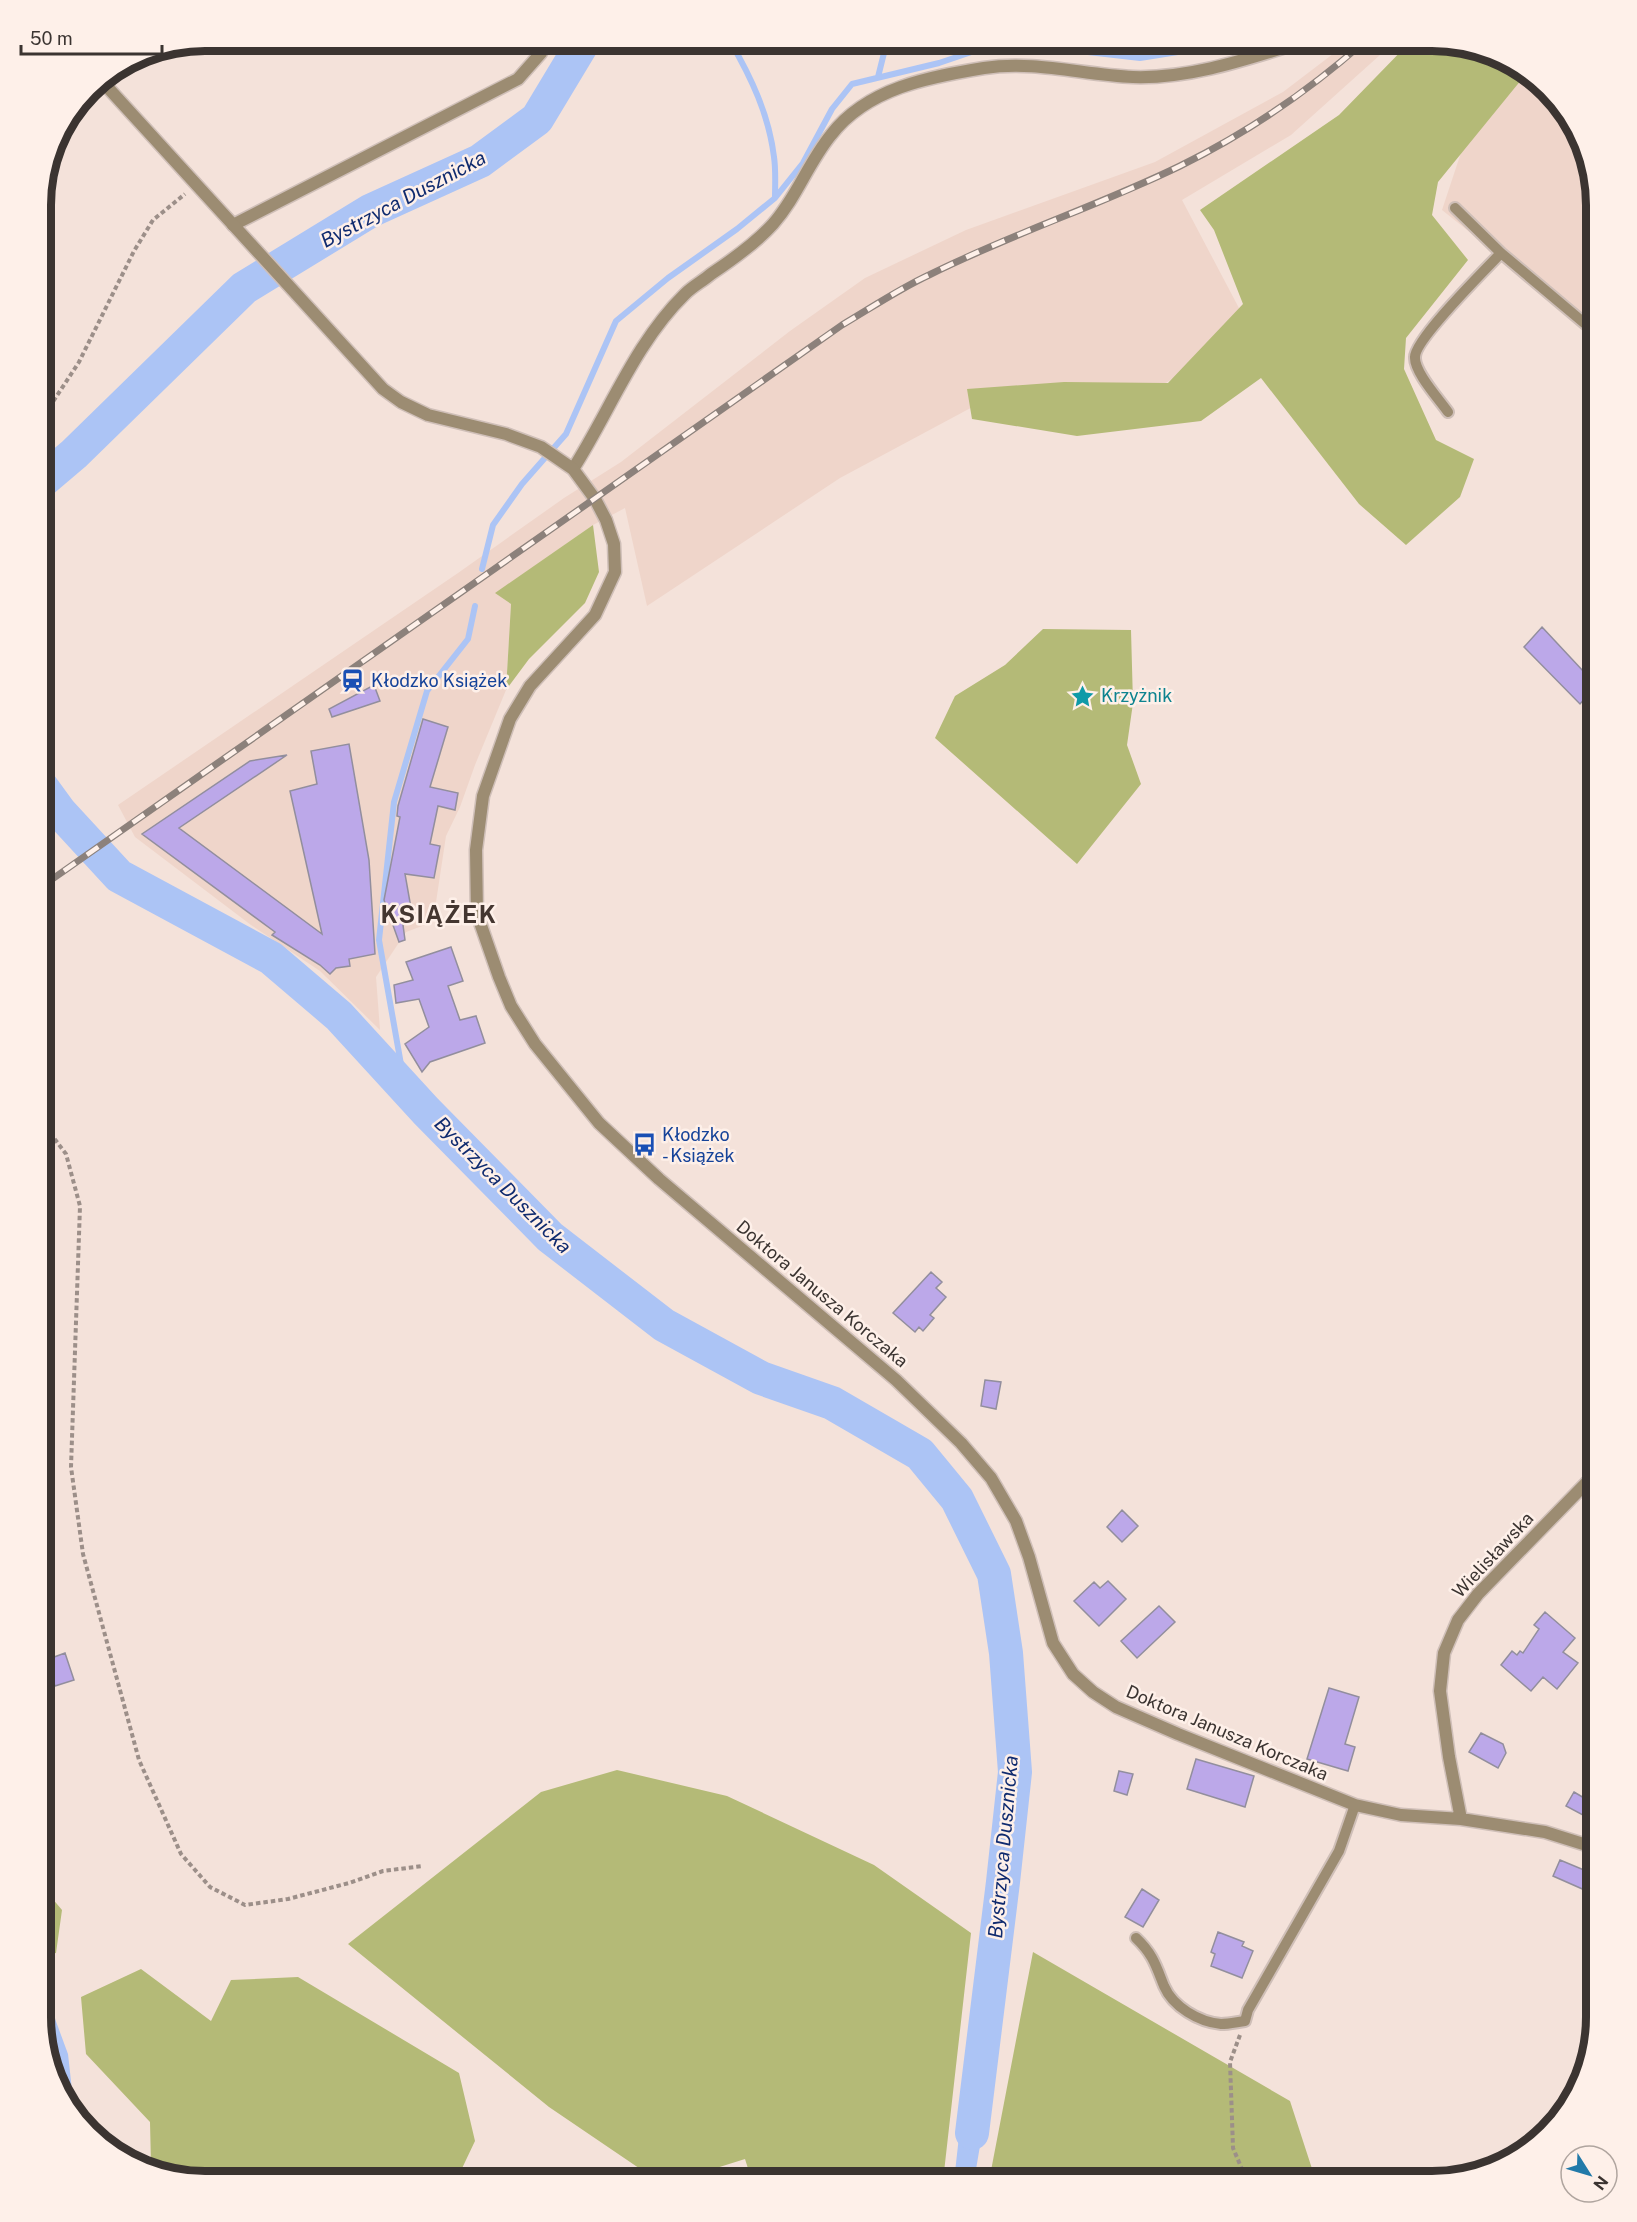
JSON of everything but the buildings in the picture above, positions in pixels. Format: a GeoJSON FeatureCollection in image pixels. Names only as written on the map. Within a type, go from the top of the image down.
{"type":"FeatureCollection","features":[{"type":"Feature","properties":{"kind":"street"},"geometry":{"type":"LineString","coordinates":[[233,225],[518,79],[542,51]]}},
{"type":"Feature","properties":{"kind":"street"},"geometry":{"type":"LineString","coordinates":[[573,469],[633,361],[657,326],[686,292],[725,264],[771,226],[791,203],[830,135],[853,111],[882,94],[913,83],[987,68],[1053,67],[1133,77],[1170,75],[1217,68],[1272,51]]}},
{"type":"Feature","properties":{"kind":"street","name":"Doktora Janusza Korczaka"},"geometry":{"type":"LineString","coordinates":[[106,87],[383,389],[401,402],[428,415],[506,434],[541,447],[573,469],[595,499],[606,520],[614,544],[615,572],[596,615],[530,686],[510,719],[483,796],[476,850],[477,914],[499,977],[516,1014],[539,1049],[606,1130],[659,1179],[896,1380],[962,1443],[991,1478],[1016,1521],[1029,1557],[1053,1643],[1073,1674],[1093,1692],[1116,1707],[1251,1765],[1355,1805],[1401,1815],[1461,1819],[1545,1832],[1586,1845]]}},
{"type":"Feature","properties":{"kind":"street","name":"Wielisławska"},"geometry":{"type":"LineString","coordinates":[[1461,1819],[1440,1691],[1444,1653],[1458,1620],[1478,1593],[1586,1483]]}},
{"type":"Feature","properties":{"kind":"lane"},"geometry":{"type":"LineString","coordinates":[[1455,208],[1501,253],[1586,325]]}},
{"type":"Feature","properties":{"kind":"lane"},"geometry":{"type":"LineString","coordinates":[[1448,412],[1418,369],[1415,356],[1423,338],[1501,253]]}},
{"type":"Feature","properties":{"kind":"lane"},"geometry":{"type":"LineString","coordinates":[[1136,1938],[1154,1959],[1166,1989],[1176,2004],[1199,2018],[1221,2024],[1245,2020],[1248,2010],[1339,1851],[1355,1805]]}},
{"type":"Feature","properties":{"kind":"path"},"geometry":{"type":"LineString","coordinates":[[51,405],[79,362],[134,251],[153,220],[196,186]]}},
{"type":"Feature","properties":{"kind":"path"},"geometry":{"type":"LineString","coordinates":[[51,1134],[66,1154],[80,1206],[71,1467],[83,1554],[139,1760],[182,1854],[210,1887],[245,1905],[288,1899],[383,1872],[423,1866]]}},
{"type":"Feature","properties":{"kind":"path"},"geometry":{"type":"LineString","coordinates":[[1243,2171],[1233,2148],[1230,2062],[1245,2020]]}},
{"type":"Feature","properties":{"kind":"shaded area"},"geometry":{"type":"Polygon","coordinates":[[[1337,51],[1384,51],[1291,135],[1182,200],[1250,329],[1119,413],[993,396],[840,478],[647,606],[625,508],[593,525],[496,593],[511,604],[506,690],[460,807],[446,836],[433,922],[406,932],[376,977],[380,1030],[320,971],[251,925],[135,837],[118,805],[564,498],[621,462],[790,331],[865,278],[966,230],[1155,162],[1283,92],[1337,51]]]}},
{"type":"Feature","properties":{"kind":"shaded area"},"geometry":{"type":"Polygon","coordinates":[[[1491,63],[1526,83],[1548,103],[1570,137],[1581,165],[1586,204],[1586,325],[1442,210],[1491,63]]]}},
{"type":"Feature","properties":{"kind":"green space"},"geometry":{"type":"Polygon","coordinates":[[[1401,51],[1443,51],[1462,54],[1482,59],[1521,80],[1438,182],[1432,215],[1468,260],[1406,338],[1404,369],[1436,440],[1474,459],[1460,497],[1406,545],[1359,504],[1261,378],[1201,421],[1077,436],[972,419],[967,389],[1064,382],[1168,383],[1243,304],[1214,230],[1200,210],[1339,115],[1401,51]]]}},
{"type":"Feature","properties":{"kind":"green space"},"geometry":{"type":"Polygon","coordinates":[[[593,525],[599,572],[585,603],[529,659],[506,690],[511,604],[495,593],[593,525]]]}},
{"type":"Feature","properties":{"kind":"green space"},"geometry":{"type":"Polygon","coordinates":[[[1043,629],[1131,630],[1133,703],[1127,745],[1141,784],[1077,864],[935,738],[955,696],[1005,665],[1043,629]]]}},
{"type":"Feature","properties":{"kind":"green space"},"geometry":{"type":"Polygon","coordinates":[[[617,1770],[727,1796],[874,1865],[971,1933],[944,2171],[749,2171],[745,2159],[707,2171],[643,2171],[549,2107],[348,1944],[541,1792],[617,1770]]]}},
{"type":"Feature","properties":{"kind":"green space"},"geometry":{"type":"Polygon","coordinates":[[[51,1897],[62,1910],[56,1953],[51,1954],[51,1897]]]}},
{"type":"Feature","properties":{"kind":"green space"},"geometry":{"type":"Polygon","coordinates":[[[1033,1952],[1290,2101],[1313,2171],[991,2171],[1033,1952]]]}},
{"type":"Feature","properties":{"kind":"green space"},"geometry":{"type":"Polygon","coordinates":[[[141,1969],[211,2021],[231,1980],[298,1977],[459,2073],[475,2141],[461,2171],[204,2171],[165,2166],[151,2161],[150,2122],[86,2054],[81,1997],[141,1969]]]}},
{"type":"Feature","properties":{"kind":"water"},"geometry":{"type":"Polygon","coordinates":[[[51,2008],[68,2054],[73,2095],[59,2067],[54,2047],[51,2008]]]}},
{"type":"Feature","properties":{"kind":"water"},"geometry":{"type":"Polygon","coordinates":[[[966,2074],[988,2099],[976,2171],[955,2171],[966,2074]]]}},
{"type":"Feature","properties":{"kind":"waterway","name":"Bystrzyca Dusznicka"},"geometry":{"type":"LineString","coordinates":[[51,474],[74,454],[244,288],[370,211],[480,161],[537,119],[578,51]]}},
{"type":"Feature","properties":{"kind":"waterway","name":"Bystrzyca Dusznicka"},"geometry":{"type":"LineString","coordinates":[[482,569],[493,525],[522,484],[566,434],[616,321],[668,278],[737,229],[775,198],[775,162],[768,126],[752,82],[736,51]]}},
{"type":"Feature","properties":{"kind":"waterway"},"geometry":{"type":"LineString","coordinates":[[878,77],[884,51]]}},
{"type":"Feature","properties":{"kind":"waterway"},"geometry":{"type":"LineString","coordinates":[[775,198],[803,163],[832,109],[852,84],[939,63],[974,51]]}},
{"type":"Feature","properties":{"kind":"waterway"},"geometry":{"type":"LineString","coordinates":[[1079,51],[1140,58],[1184,51]]}},
{"type":"Feature","properties":{"kind":"waterway","name":"Bystrzyca Dusznicka"},"geometry":{"type":"LineString","coordinates":[[405,1087],[379,940],[394,802],[427,691],[468,639],[475,606]]}},
{"type":"Feature","properties":{"kind":"waterway","name":"Bystrzyca Dusznicka"},"geometry":{"type":"LineString","coordinates":[[51,800],[119,876],[271,958],[339,1016],[426,1111],[550,1237],[664,1325],[761,1378],[832,1403],[920,1454],[957,1499],[994,1574],[1006,1653],[1015,1772],[972,2133]]}},
{"type":"Feature","properties":{"kind":"railway"},"geometry":{"type":"LineString","coordinates":[[51,880],[842,325],[907,286],[960,260],[1118,194],[1205,153],[1277,110],[1353,51]]}},
{"type":"Feature","properties":{"kind":"place","name":"Kłodzko Książek"},"geometry":{"type":"Point","coordinates":[353,681]}},
{"type":"Feature","properties":{"kind":"place","name":"Krzyżnik"},"geometry":{"type":"Point","coordinates":[1083,696]}},
{"type":"Feature","properties":{"kind":"place","name":"Kłodzko - Książek"},"geometry":{"type":"Point","coordinates":[644,1145]}},
{"type":"Feature","properties":{"kind":"district","name":"KSIĄŻEK"},"geometry":{"type":"Point","coordinates":[439,915]}}]}
